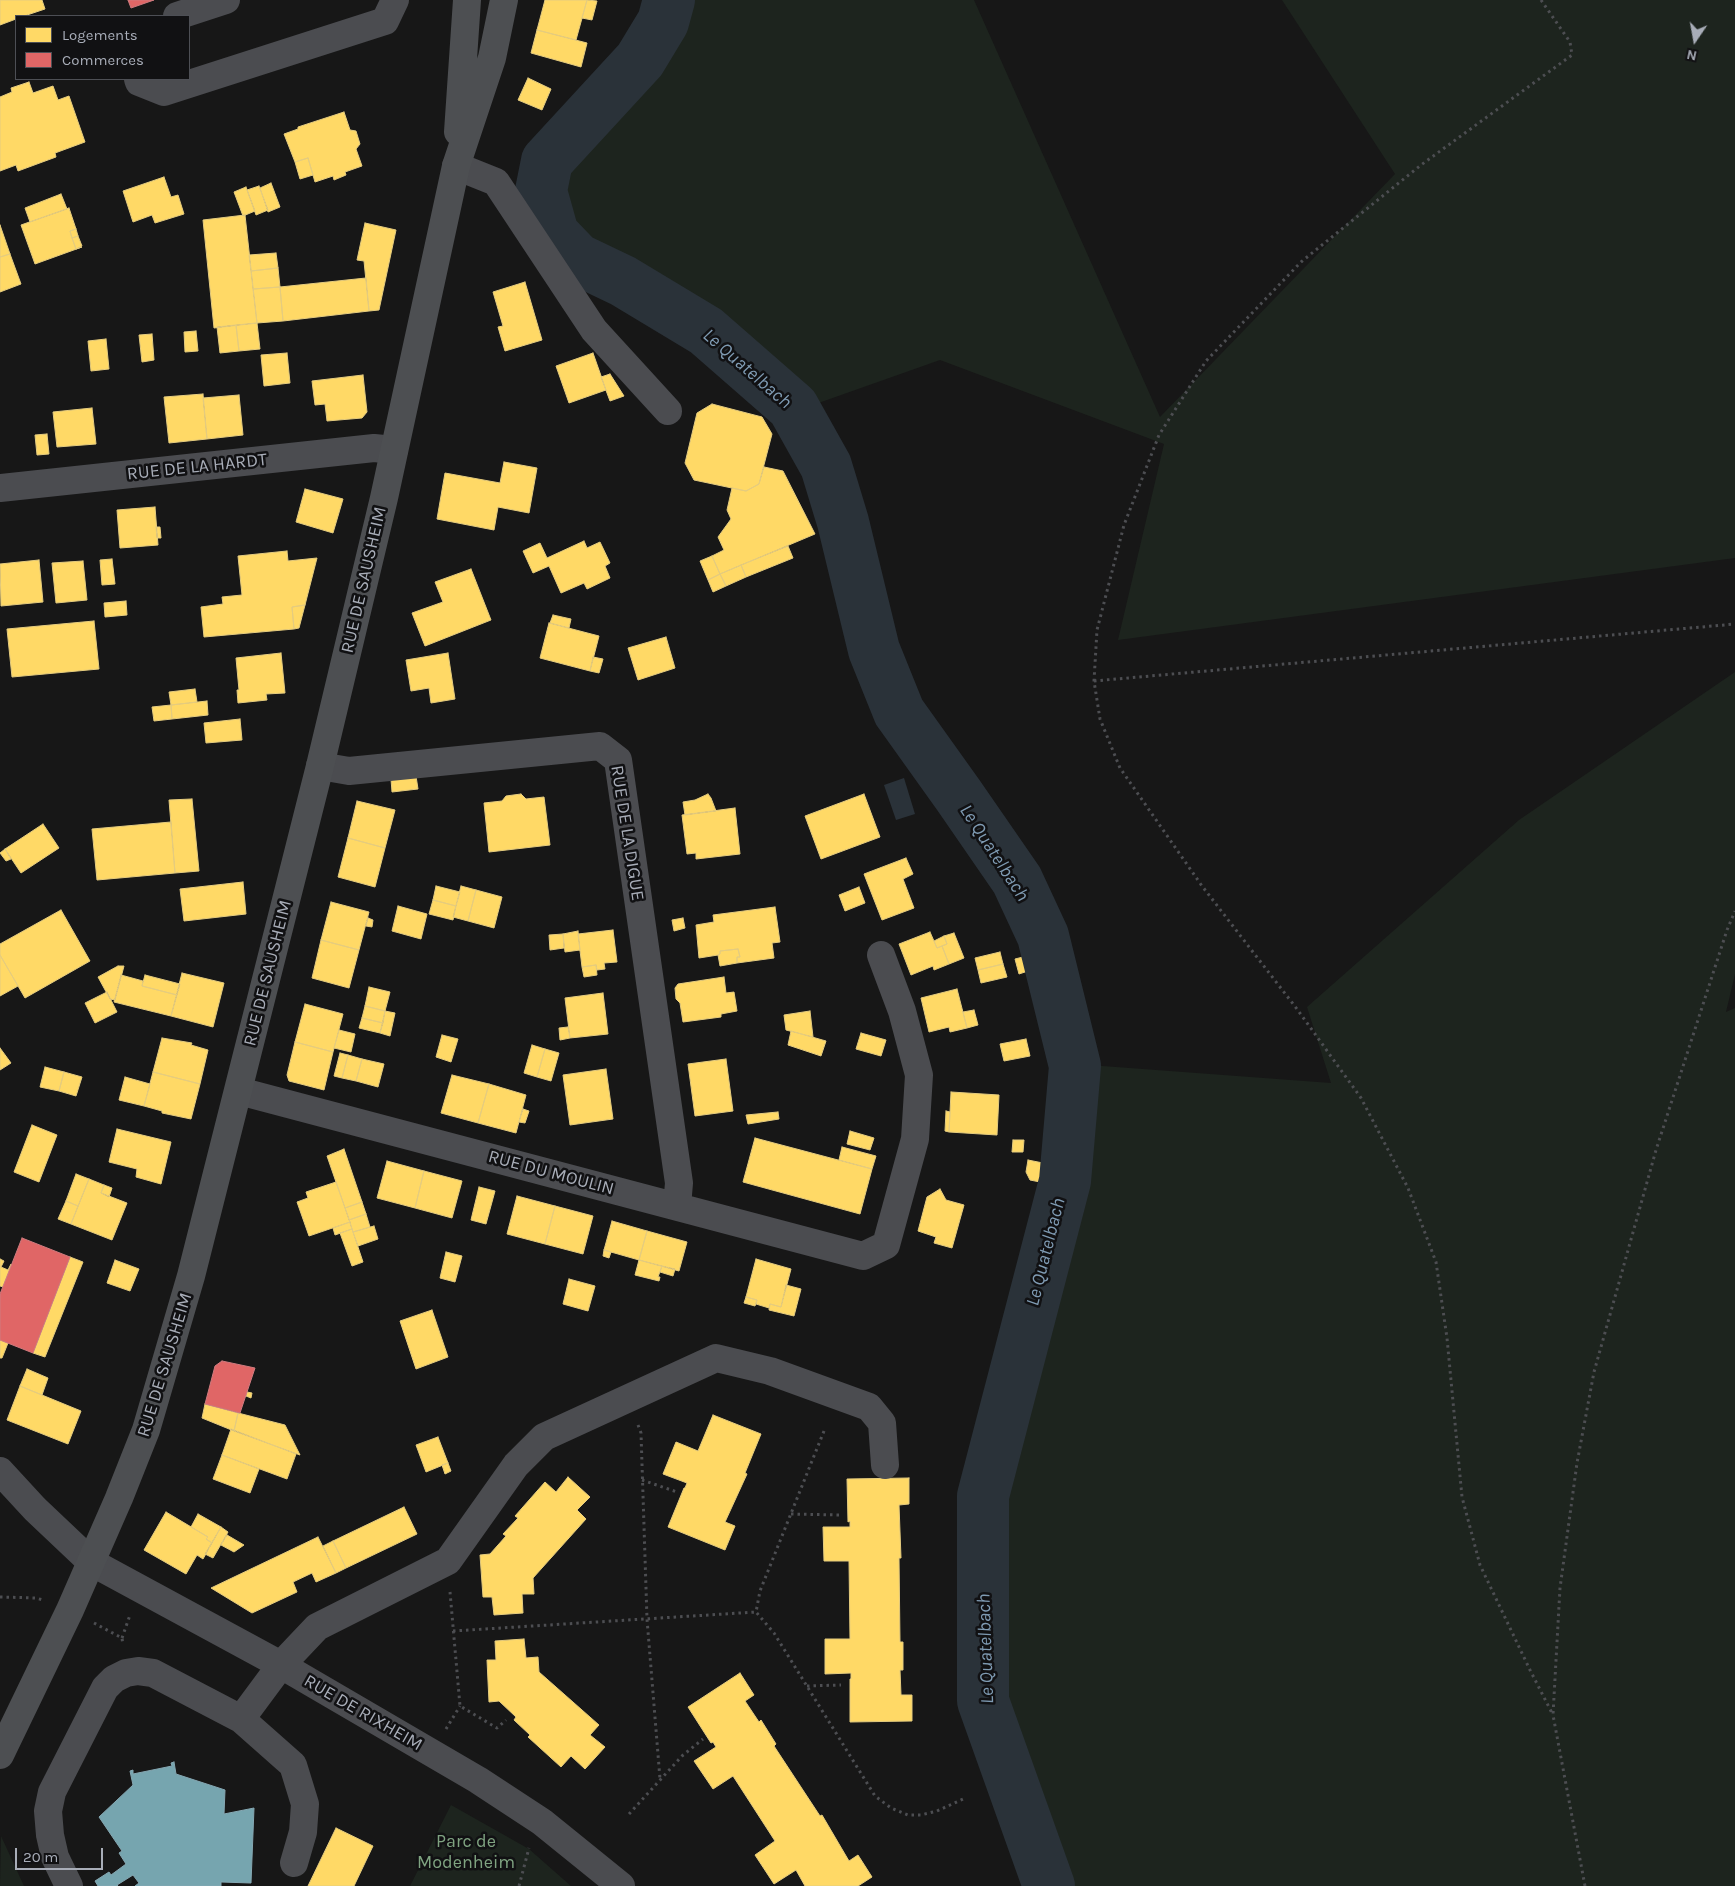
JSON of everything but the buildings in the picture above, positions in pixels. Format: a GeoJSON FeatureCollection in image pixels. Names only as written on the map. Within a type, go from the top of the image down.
{"type":"FeatureCollection","features":[{"type":"Feature","properties":{"kind":"main road","name":"RUE DE SAUSHEIM"},"geometry":{"type":"LineString","coordinates":[[456,166],[467,0]]}},
{"type":"Feature","properties":{"kind":"main road","name":"RUE DE SAUSHEIM"},"geometry":{"type":"LineString","coordinates":[[0,1755],[70,1610],[146,1430],[191,1276],[320,766],[394,450],[456,166],[492,58],[504,0]]}},
{"type":"Feature","properties":{"kind":"street"},"geometry":{"type":"LineString","coordinates":[[180,15],[226,0]]}},
{"type":"Feature","properties":{"kind":"street"},"geometry":{"type":"LineString","coordinates":[[138,80],[139,82],[164,92],[385,21],[395,0]]}},
{"type":"Feature","properties":{"kind":"street"},"geometry":{"type":"LineString","coordinates":[[456,166],[496,182],[594,330],[668,411]]}},
{"type":"Feature","properties":{"kind":"street","name":"RUE DE LA HARDT"},"geometry":{"type":"LineString","coordinates":[[0,488],[374,448],[394,450]]}},
{"type":"Feature","properties":{"kind":"street","name":"RUE DE LA DIGUE"},"geometry":{"type":"LineString","coordinates":[[320,766],[348,771],[600,746],[618,760],[679,1183],[677,1206]]}},
{"type":"Feature","properties":{"kind":"street","name":"RUE DU MOULIN"},"geometry":{"type":"LineString","coordinates":[[239,1091],[864,1256],[886,1245],[915,1139],[918,1075],[902,1011],[881,955]]}},
{"type":"Feature","properties":{"kind":"street"},"geometry":{"type":"LineString","coordinates":[[241,1720],[281,1665],[317,1626],[448,1561],[516,1465],[544,1437],[716,1358],[770,1371],[869,1407],[882,1423],[885,1464]]}},
{"type":"Feature","properties":{"kind":"street","name":"RUE DE RIXHEIM"},"geometry":{"type":"LineString","coordinates":[[0,1471],[35,1509],[91,1562],[281,1665],[478,1780],[542,1822],[621,1886]]}},
{"type":"Feature","properties":{"kind":"street"},"geometry":{"type":"LineString","coordinates":[[69,1886],[55,1857],[50,1835],[48,1811],[52,1792],[105,1688],[114,1679],[126,1673],[138,1671],[153,1674],[241,1720],[293,1765],[305,1804],[303,1832],[294,1862]]}},
{"type":"Feature","properties":{"kind":"path"},"geometry":{"type":"LineString","coordinates":[[1541,0],[1570,42],[1572,55],[1421,165],[1300,262],[1206,362],[1159,435],[1124,525],[1097,630],[1094,681],[1100,718],[1120,768],[1202,886],[1297,1009],[1361,1098],[1408,1188],[1436,1262],[1447,1338],[1462,1497],[1480,1565],[1553,1715]]}},
{"type":"Feature","properties":{"kind":"path"},"geometry":{"type":"LineString","coordinates":[[1094,681],[1735,624]]}},
{"type":"Feature","properties":{"kind":"path"},"geometry":{"type":"LineString","coordinates":[[1585,1886],[1553,1715],[1560,1588],[1577,1464],[1594,1372],[1656,1150],[1727,930],[1735,911]]}},
{"type":"Feature","properties":{"kind":"path"},"geometry":{"type":"LineString","coordinates":[[629,1398],[641,1433],[647,1619],[660,1779]]}},
{"type":"Feature","properties":{"kind":"path"},"geometry":{"type":"LineString","coordinates":[[756,1612],[760,1590],[824,1431]]}},
{"type":"Feature","properties":{"kind":"path"},"geometry":{"type":"LineString","coordinates":[[642,1480],[677,1492]]}},
{"type":"Feature","properties":{"kind":"path"},"geometry":{"type":"LineString","coordinates":[[791,1514],[839,1515]]}},
{"type":"Feature","properties":{"kind":"path"},"geometry":{"type":"LineString","coordinates":[[446,1731],[460,1706],[448,1561]]}},
{"type":"Feature","properties":{"kind":"path"},"geometry":{"type":"LineString","coordinates":[[453,1631],[756,1612]]}},
{"type":"Feature","properties":{"kind":"path"},"geometry":{"type":"LineString","coordinates":[[756,1612],[774,1633],[875,1796],[891,1808],[908,1815],[937,1812],[963,1799]]}},
{"type":"Feature","properties":{"kind":"path"},"geometry":{"type":"LineString","coordinates":[[807,1686],[841,1685]]}},
{"type":"Feature","properties":{"kind":"path"},"geometry":{"type":"LineString","coordinates":[[460,1706],[497,1728],[506,1720]]}},
{"type":"Feature","properties":{"kind":"path"},"geometry":{"type":"LineString","coordinates":[[629,1814],[682,1756],[703,1739]]}},
{"type":"Feature","properties":{"kind":"path"},"geometry":{"type":"LineString","coordinates":[[519,1886],[529,1849],[542,1822]]}},
{"type":"Feature","properties":{"kind":"green space"},"geometry":{"type":"Polygon","coordinates":[[[682,0],[974,0],[1160,417],[1395,174],[1282,0],[1735,0],[1735,558],[1118,640],[1164,444],[940,360],[810,406],[711,323],[573,229],[560,165],[677,31],[682,0]]]}},
{"type":"Feature","properties":{"kind":"green space"},"geometry":{"type":"Polygon","coordinates":[[[1735,672],[1735,974],[1726,1012],[1735,1008],[1735,1886],[1067,1886],[996,1700],[998,1494],[1077,1192],[1089,1065],[1331,1083],[1307,1007],[1519,820],[1735,672]]]}},
{"type":"Feature","properties":{"kind":"green space","name":"Parc de Modenheim"},"geometry":{"type":"Polygon","coordinates":[[[451,1805],[529,1849],[571,1886],[410,1886],[451,1805]]]}},
{"type":"Feature","properties":{"kind":"green space"},"geometry":{"type":"Polygon","coordinates":[[[1,1836],[24,1886],[0,1886],[1,1836]]]}},
{"type":"Feature","properties":{"kind":"shaded area"},"geometry":{"type":"Polygon","coordinates":[[[904,778],[915,814],[896,820],[884,785],[904,778]]]}},
{"type":"Feature","properties":{"kind":"waterway","name":"Le Quatelbach"},"geometry":{"type":"LineString","coordinates":[[669,0],[663,22],[640,60],[547,161],[541,191],[553,234],[577,259],[623,281],[706,331],[793,407],[826,466],[843,522],[874,650],[899,712],[1017,880],[1043,936],[1075,1066],[1065,1181],[983,1496],[983,1701],[1049,1886]]}}]}
